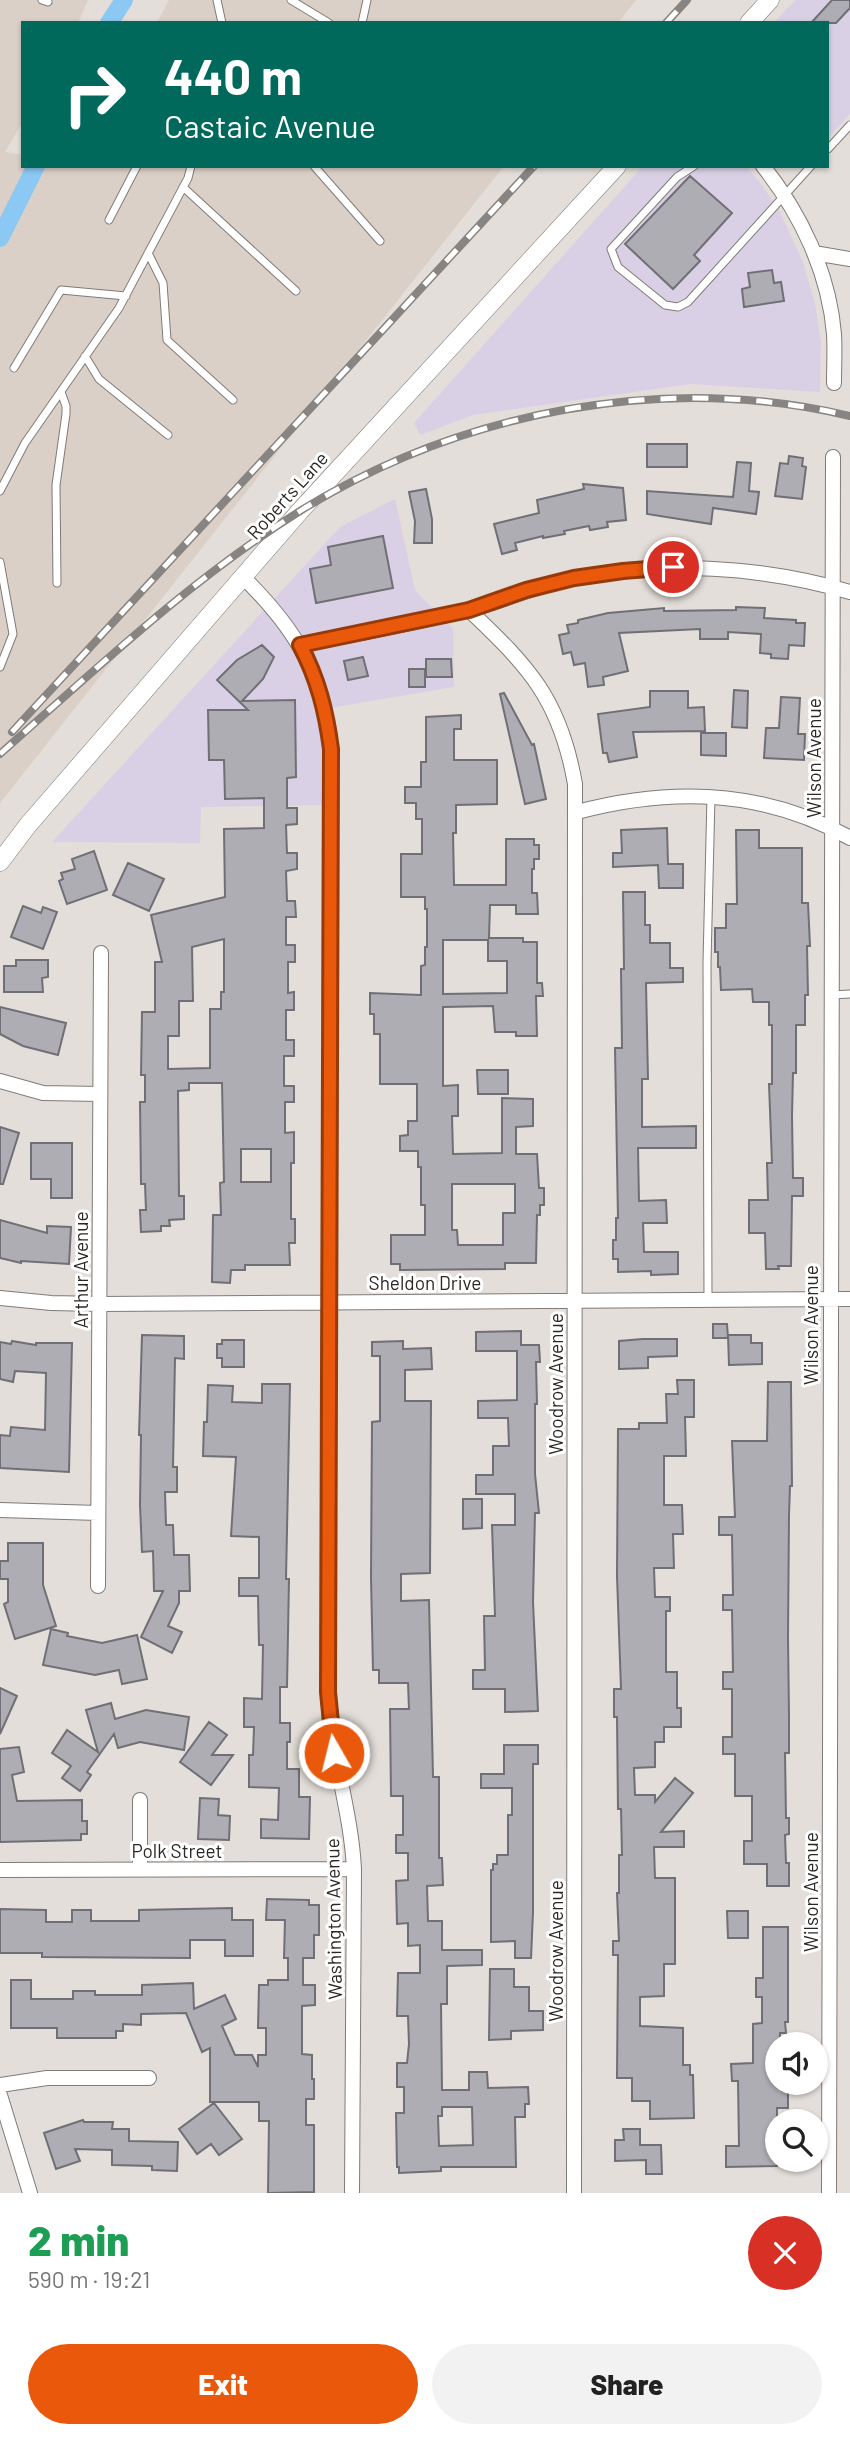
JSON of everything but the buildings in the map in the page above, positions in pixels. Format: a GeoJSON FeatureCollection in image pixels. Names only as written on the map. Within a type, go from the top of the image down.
{"type":"FeatureCollection","features":[{"type":"Feature","properties":{"kind":"street"},"geometry":{"type":"LineString","coordinates":[[751,21],[770,0]]}},
{"type":"Feature","properties":{"kind":"street","name":"Roberts Lane"},"geometry":{"type":"LineString","coordinates":[[0,862],[28,825],[242,576],[615,168]]}},
{"type":"Feature","properties":{"kind":"street"},"geometry":{"type":"LineString","coordinates":[[765,168],[799,219],[814,253],[827,296],[834,333],[834,383]]}},
{"type":"Feature","properties":{"kind":"street"},"geometry":{"type":"LineString","coordinates":[[814,253],[850,259]]}},
{"type":"Feature","properties":{"kind":"street","name":"Wilson Avenue"},"geometry":{"type":"LineString","coordinates":[[829,2193],[833,457]]}},
{"type":"Feature","properties":{"kind":"street"},"geometry":{"type":"LineString","coordinates":[[300,645],[469,610],[526,590],[574,578],[623,571],[673,567],[723,569],[759,573],[850,592]]}},
{"type":"Feature","properties":{"kind":"street","name":"Washington Avenue"},"geometry":{"type":"LineString","coordinates":[[242,576],[281,618],[300,645],[320,689],[331,749],[328,1703],[334,1753],[352,1837],[354,1868],[352,2193]]}},
{"type":"Feature","properties":{"kind":"street","name":"Woodrow Avenue"},"geometry":{"type":"LineString","coordinates":[[469,610],[510,648],[546,696],[570,756],[577,813],[574,2193]]}},
{"type":"Feature","properties":{"kind":"street"},"geometry":{"type":"LineString","coordinates":[[577,813],[641,798],[711,796],[796,813],[850,838]]}},
{"type":"Feature","properties":{"kind":"street","name":"Arthur Avenue"},"geometry":{"type":"LineString","coordinates":[[98,1586],[101,953]]}},
{"type":"Feature","properties":{"kind":"street"},"geometry":{"type":"LineString","coordinates":[[0,1081],[43,1093],[100,1094]]}},
{"type":"Feature","properties":{"kind":"street","name":"Sheldon Drive"},"geometry":{"type":"LineString","coordinates":[[0,1297],[51,1303],[99,1304],[850,1299]]}},
{"type":"Feature","properties":{"kind":"street"},"geometry":{"type":"LineString","coordinates":[[0,1510],[98,1513]]}},
{"type":"Feature","properties":{"kind":"street"},"geometry":{"type":"LineString","coordinates":[[139,1800],[140,1870]]}},
{"type":"Feature","properties":{"kind":"street","name":"Polk Street"},"geometry":{"type":"LineString","coordinates":[[0,1870],[354,1868]]}},
{"type":"Feature","properties":{"kind":"street"},"geometry":{"type":"LineString","coordinates":[[0,2085],[47,2078],[149,2078]]}},
{"type":"Feature","properties":{"kind":"street"},"geometry":{"type":"LineString","coordinates":[[0,2095],[30,2193]]}},
{"type":"Feature","properties":{"kind":"lane"},"geometry":{"type":"LineString","coordinates":[[217,0],[222,21]]}},
{"type":"Feature","properties":{"kind":"lane"},"geometry":{"type":"LineString","coordinates":[[291,0],[326,21]]}},
{"type":"Feature","properties":{"kind":"lane"},"geometry":{"type":"LineString","coordinates":[[362,21],[367,0]]}},
{"type":"Feature","properties":{"kind":"lane"},"geometry":{"type":"LineString","coordinates":[[829,148],[850,125]]}},
{"type":"Feature","properties":{"kind":"lane"},"geometry":{"type":"LineString","coordinates":[[109,220],[136,168]]}},
{"type":"Feature","properties":{"kind":"lane"},"geometry":{"type":"LineString","coordinates":[[1,489],[25,443],[126,296],[190,168]]}},
{"type":"Feature","properties":{"kind":"lane"},"geometry":{"type":"LineString","coordinates":[[316,168],[380,241]]}},
{"type":"Feature","properties":{"kind":"lane"},"geometry":{"type":"LineString","coordinates":[[691,168],[677,177],[611,249],[618,267],[665,305],[678,307],[688,302],[809,168]]}},
{"type":"Feature","properties":{"kind":"lane"},"geometry":{"type":"LineString","coordinates":[[183,187],[296,291]]}},
{"type":"Feature","properties":{"kind":"lane"},"geometry":{"type":"LineString","coordinates":[[148,253],[163,283],[167,340],[233,400]]}},
{"type":"Feature","properties":{"kind":"lane"},"geometry":{"type":"LineString","coordinates":[[14,368],[61,290],[126,296]]}},
{"type":"Feature","properties":{"kind":"lane"},"geometry":{"type":"LineString","coordinates":[[85,356],[99,379],[168,435]]}},
{"type":"Feature","properties":{"kind":"lane"},"geometry":{"type":"LineString","coordinates":[[57,583],[56,485],[66,414],[61,392]]}},
{"type":"Feature","properties":{"kind":"lane"},"geometry":{"type":"LineString","coordinates":[[0,562],[13,634],[0,667]]}},
{"type":"Feature","properties":{"kind":"lane"},"geometry":{"type":"LineString","coordinates":[[708,1300],[707,934],[711,796]]}},
{"type":"Feature","properties":{"kind":"lane"},"geometry":{"type":"LineString","coordinates":[[831,995],[850,993]]}},
{"type":"Feature","properties":{"kind":"shaded area"},"geometry":{"type":"Polygon","coordinates":[[[0,0],[88,0],[79,21],[21,21],[21,124],[5,152],[21,155],[21,168],[502,168],[0,803],[0,0]]]}},
{"type":"Feature","properties":{"kind":"shaded area"},"geometry":{"type":"Polygon","coordinates":[[[169,0],[636,0],[620,21],[158,21],[169,0]]]}},
{"type":"Feature","properties":{"kind":"shaded area"},"geometry":{"type":"Polygon","coordinates":[[[795,0],[850,0],[850,114],[829,137],[829,21],[776,21],[795,0]]]}},
{"type":"Feature","properties":{"kind":"shaded area"},"geometry":{"type":"Polygon","coordinates":[[[641,168],[748,168],[780,212],[803,262],[815,304],[821,342],[820,392],[690,384],[473,415],[420,435],[414,423],[641,168]]]}},
{"type":"Feature","properties":{"kind":"shaded area"},"geometry":{"type":"Polygon","coordinates":[[[395,499],[415,590],[453,629],[454,687],[318,710],[323,739],[323,805],[201,807],[200,843],[52,842],[340,527],[395,499]]]}},
{"type":"Feature","properties":{"kind":"waterway"},"geometry":{"type":"LineString","coordinates":[[110,21],[124,0]]}},
{"type":"Feature","properties":{"kind":"waterway"},"geometry":{"type":"LineString","coordinates":[[0,238],[35,168]]}},
{"type":"Feature","properties":{"kind":"railway"},"geometry":{"type":"LineString","coordinates":[[668,21],[687,0]]}},
{"type":"Feature","properties":{"kind":"railway"},"geometry":{"type":"LineString","coordinates":[[12,732],[532,168]]}},
{"type":"Feature","properties":{"kind":"railway"},"geometry":{"type":"LineString","coordinates":[[0,754],[182,595],[260,537],[362,476],[428,448],[496,425],[566,410],[637,400],[709,398],[780,403],[850,416]]}},
{"type":"Feature","properties":{"kind":"route"},"geometry":{"type":"LineString","coordinates":[[334,1753],[328,1715],[331,749],[320,689],[300,645],[469,610],[526,590],[574,578],[673,567]]}}]}
